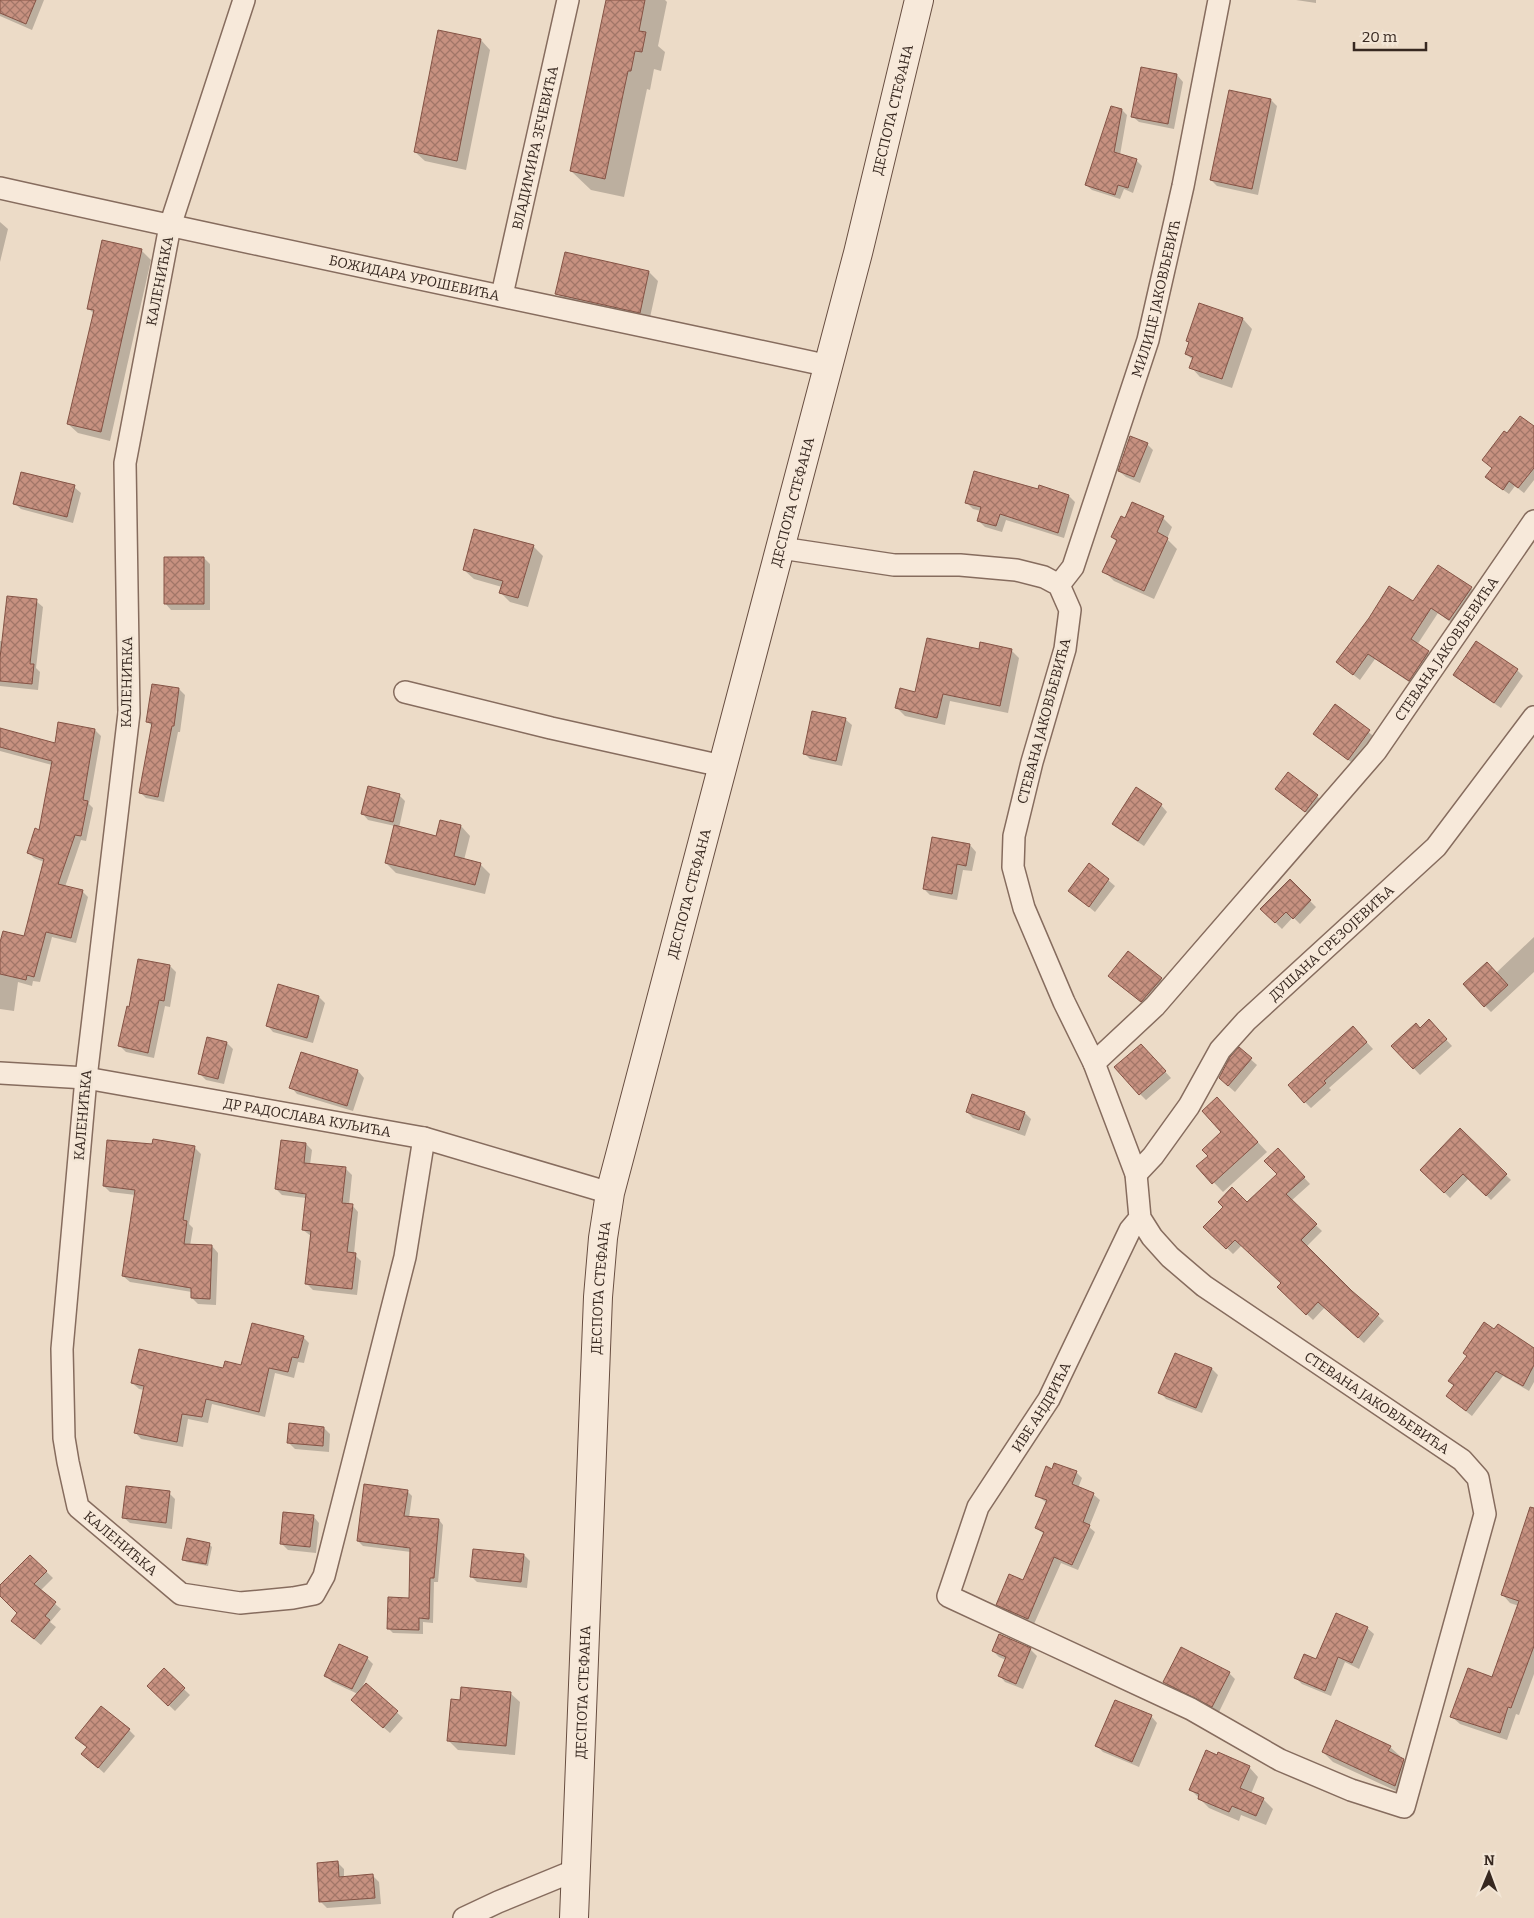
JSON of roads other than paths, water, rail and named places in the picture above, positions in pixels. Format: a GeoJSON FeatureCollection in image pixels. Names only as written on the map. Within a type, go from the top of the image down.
{"type":"FeatureCollection","features":[{"type":"Feature","properties":{"kind":"main road","name":"ДЕСПОТА СТЕФАНА"},"geometry":{"type":"LineString","coordinates":[[574,1918],[598,1297],[603,1238],[610,1193],[781,548],[884,150],[918,0]]}},
{"type":"Feature","properties":{"kind":"street","name":"КАЛЕНИЋКА"},"geometry":{"type":"LineString","coordinates":[[244,0],[170,226],[124,463],[129,713],[86,1078],[62,1349],[64,1438],[78,1508],[182,1594],[240,1603],[293,1598],[314,1594],[324,1576],[405,1257],[424,1138]]}},
{"type":"Feature","properties":{"kind":"street","name":"ВЛАДИМИРА ЗЕЧЕВИЋА"},"geometry":{"type":"LineString","coordinates":[[502,295],[568,0]]}},
{"type":"Feature","properties":{"kind":"street","name":"МИЛИЦЕ ЈАКОВЉЕВИЋ"},"geometry":{"type":"LineString","coordinates":[[1059,585],[1073,567],[1148,340],[1183,186],[1219,0]]}},
{"type":"Feature","properties":{"kind":"street","name":"БОЖИДАРА УРОШЕВИЋА"},"geometry":{"type":"LineString","coordinates":[[0,188],[828,366]]}},
{"type":"Feature","properties":{"kind":"street","name":"СТЕВАНА ЈАКОВЉЕВИЋА"},"geometry":{"type":"LineString","coordinates":[[1094,1064],[1155,1006],[1376,752],[1534,521]]}},
{"type":"Feature","properties":{"kind":"street"},"geometry":{"type":"LineString","coordinates":[[781,548],[894,565],[960,565],[1016,570],[1044,577],[1059,585]]}},
{"type":"Feature","properties":{"kind":"street","name":"СТЕВАНА ЈАКОВЉЕВИЋА"},"geometry":{"type":"LineString","coordinates":[[1059,585],[1070,610],[1065,650],[1032,762],[1014,836],[1013,867],[1024,908],[1064,1002],[1094,1064],[1136,1174],[1140,1218],[1152,1237],[1170,1258],[1204,1286],[1462,1460],[1478,1478],[1485,1514],[1404,1807]]}},
{"type":"Feature","properties":{"kind":"street"},"geometry":{"type":"LineString","coordinates":[[405,692],[551,728],[722,766]]}},
{"type":"Feature","properties":{"kind":"street","name":"ДУШАНА СРЕЗОЈЕВИЋА"},"geometry":{"type":"LineString","coordinates":[[1136,1174],[1153,1156],[1189,1106],[1220,1050],[1246,1021],[1436,847],[1534,717]]}},
{"type":"Feature","properties":{"kind":"street","name":"ДР РАДОСЛАВА КУЉИЋА"},"geometry":{"type":"LineString","coordinates":[[0,1073],[86,1078],[424,1138],[610,1193]]}},
{"type":"Feature","properties":{"kind":"street","name":"ИВЕ АНДРИЋА"},"geometry":{"type":"LineString","coordinates":[[1140,1218],[1130,1230],[1049,1398],[978,1507],[948,1596],[1191,1709],[1280,1760],[1351,1790],[1404,1807]]}},
{"type":"Feature","properties":{"kind":"street"},"geometry":{"type":"LineString","coordinates":[[464,1918],[576,1870]]}}]}
